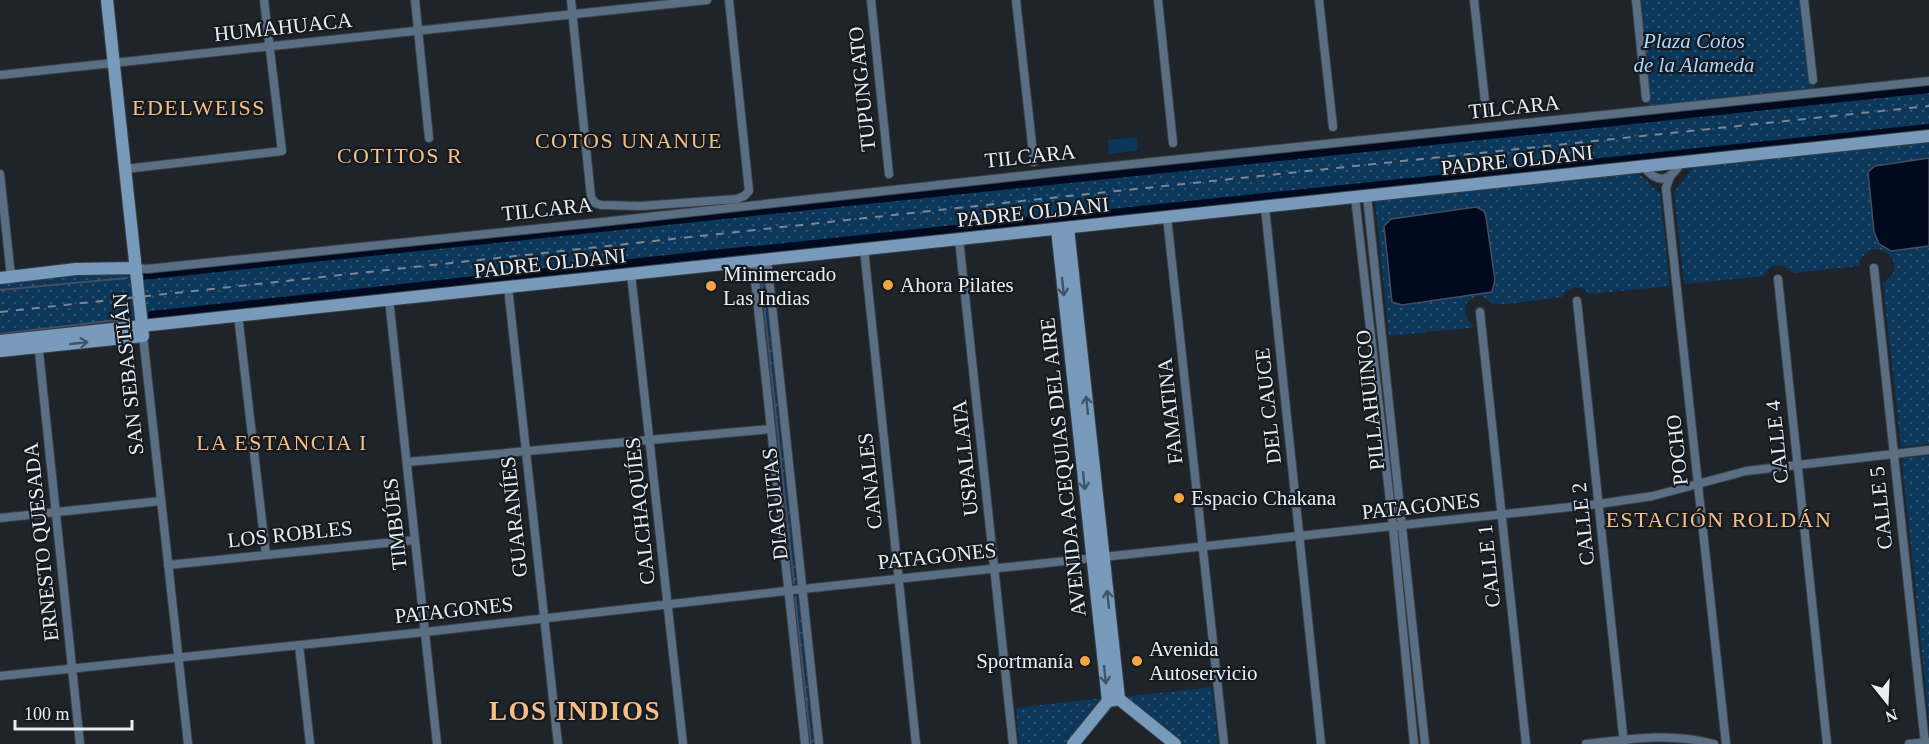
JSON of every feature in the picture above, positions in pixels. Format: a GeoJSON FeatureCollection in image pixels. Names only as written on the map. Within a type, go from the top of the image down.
{"type":"FeatureCollection","features":[{"type":"Feature","properties":{"kind":"main road","name":"SAN SEBASTIÁN"},"geometry":{"type":"LineString","coordinates":[[107,0],[142,331]]}},
{"type":"Feature","properties":{"kind":"main road","name":"PADRE OLDANI"},"geometry":{"type":"LineString","coordinates":[[38,342],[142,331],[238,315],[1929,136]]}},
{"type":"Feature","properties":{"kind":"main road","name":"AVENIDA ACEQUIAS DEL AIRE"},"geometry":{"type":"LineString","coordinates":[[1062,228],[1114,700]]}},
{"type":"Feature","properties":{"kind":"main road"},"geometry":{"type":"LineString","coordinates":[[6,277],[76,269],[136,268]]}},
{"type":"Feature","properties":{"kind":"main road"},"geometry":{"type":"LineString","coordinates":[[0,341],[38,342]]}},
{"type":"Feature","properties":{"kind":"main road"},"geometry":{"type":"LineString","coordinates":[[0,351],[38,342]]}},
{"type":"Feature","properties":{"kind":"main road"},"geometry":{"type":"LineString","coordinates":[[1073,744],[1114,700],[1174,744]]}},
{"type":"Feature","properties":{"kind":"street"},"geometry":{"type":"LineString","coordinates":[[125,169],[282,151],[264,0]]}},
{"type":"Feature","properties":{"kind":"street"},"geometry":{"type":"LineString","coordinates":[[415,0],[429,138]]}},
{"type":"Feature","properties":{"kind":"street"},"geometry":{"type":"LineString","coordinates":[[571,0],[573,15]]}},
{"type":"Feature","properties":{"kind":"street","name":"HUMAHUACA"},"geometry":{"type":"LineString","coordinates":[[0,75],[707,0]]}},
{"type":"Feature","properties":{"kind":"street","name":"TILCARA"},"geometry":{"type":"LineString","coordinates":[[573,15],[591,197],[595,203],[641,206],[737,199],[749,191],[729,0]]}},
{"type":"Feature","properties":{"kind":"street","name":"TUPUNGATO"},"geometry":{"type":"LineString","coordinates":[[871,0],[889,174]]}},
{"type":"Feature","properties":{"kind":"street"},"geometry":{"type":"LineString","coordinates":[[1016,0],[1034,162]]}},
{"type":"Feature","properties":{"kind":"street"},"geometry":{"type":"LineString","coordinates":[[1158,0],[1173,143]]}},
{"type":"Feature","properties":{"kind":"street"},"geometry":{"type":"LineString","coordinates":[[1319,0],[1333,127]]}},
{"type":"Feature","properties":{"kind":"street"},"geometry":{"type":"LineString","coordinates":[[1474,0],[1486,111]]}},
{"type":"Feature","properties":{"kind":"street"},"geometry":{"type":"LineString","coordinates":[[1636,0],[1646,98]]}},
{"type":"Feature","properties":{"kind":"street"},"geometry":{"type":"LineString","coordinates":[[1804,0],[1813,80]]}},
{"type":"Feature","properties":{"kind":"street","name":"TILCARA"},"geometry":{"type":"LineString","coordinates":[[136,268],[147,269],[593,223],[1929,81]]}},
{"type":"Feature","properties":{"kind":"street","name":"POCHO"},"geometry":{"type":"LineString","coordinates":[[1681,162],[1670,177],[1666,188],[1725,744]]}},
{"type":"Feature","properties":{"kind":"street"},"geometry":{"type":"LineString","coordinates":[[1642,166],[1666,188]]}},
{"type":"Feature","properties":{"kind":"street"},"geometry":{"type":"LineString","coordinates":[[0,174],[6,277]]}},
{"type":"Feature","properties":{"kind":"street"},"geometry":{"type":"LineString","coordinates":[[1657,179],[1670,177]]}},
{"type":"Feature","properties":{"kind":"street","name":"PILLAHUINCO"},"geometry":{"type":"LineString","coordinates":[[1361,197],[1397,527],[1425,744]]}},
{"type":"Feature","properties":{"kind":"street","name":"DEL CAUCE"},"geometry":{"type":"LineString","coordinates":[[1265,207],[1321,744]]}},
{"type":"Feature","properties":{"kind":"street","name":"FAMATINA"},"geometry":{"type":"LineString","coordinates":[[1167,217],[1224,744]]}},
{"type":"Feature","properties":{"kind":"street","name":"USPALLATA"},"geometry":{"type":"LineString","coordinates":[[959,239],[1013,744]]}},
{"type":"Feature","properties":{"kind":"street","name":"CANALES"},"geometry":{"type":"LineString","coordinates":[[864,249],[916,744]]}},
{"type":"Feature","properties":{"kind":"street","name":"DIAGUITAS"},"geometry":{"type":"LineString","coordinates":[[767,259],[819,744]]}},
{"type":"Feature","properties":{"kind":"street","name":"DIAGUITAS"},"geometry":{"type":"LineString","coordinates":[[753,261],[805,744]]}},
{"type":"Feature","properties":{"kind":"street","name":"CALLE 5"},"geometry":{"type":"LineString","coordinates":[[1874,268],[1926,743]]}},
{"type":"Feature","properties":{"kind":"street","name":"CALCHAQUÍES"},"geometry":{"type":"LineString","coordinates":[[632,274],[683,744]]}},
{"type":"Feature","properties":{"kind":"street","name":"CALLE 4"},"geometry":{"type":"LineString","coordinates":[[1778,279],[1827,744]]}},
{"type":"Feature","properties":{"kind":"street","name":"GUARANÍES"},"geometry":{"type":"LineString","coordinates":[[508,287],[558,744]]}},
{"type":"Feature","properties":{"kind":"street","name":"TIMBÚES"},"geometry":{"type":"LineString","coordinates":[[389,299],[437,744]]}},
{"type":"Feature","properties":{"kind":"street","name":"CALLE 2"},"geometry":{"type":"LineString","coordinates":[[1577,301],[1624,742]]}},
{"type":"Feature","properties":{"kind":"street","name":"CALLE 1"},"geometry":{"type":"LineString","coordinates":[[1480,312],[1526,744]]}},
{"type":"Feature","properties":{"kind":"street"},"geometry":{"type":"LineString","coordinates":[[238,315],[266,555]]}},
{"type":"Feature","properties":{"kind":"street","name":"SAN SEBASTIÁN"},"geometry":{"type":"LineString","coordinates":[[142,331],[188,744]]}},
{"type":"Feature","properties":{"kind":"street","name":"ERNESTO QUESADA"},"geometry":{"type":"LineString","coordinates":[[38,342],[80,744]]}},
{"type":"Feature","properties":{"kind":"street"},"geometry":{"type":"LineString","coordinates":[[407,462],[771,429]]}},
{"type":"Feature","properties":{"kind":"street","name":"PATAGONES"},"geometry":{"type":"LineString","coordinates":[[0,676],[1599,504],[1653,496],[1746,471],[1929,450]]}},
{"type":"Feature","properties":{"kind":"street"},"geometry":{"type":"LineString","coordinates":[[0,518],[161,501]]}},
{"type":"Feature","properties":{"kind":"street","name":"PILLAHUINCO"},"geometry":{"type":"LineString","coordinates":[[1397,527],[1414,744]]}},
{"type":"Feature","properties":{"kind":"street","name":"LOS ROBLES"},"geometry":{"type":"LineString","coordinates":[[168,565],[415,540]]}},
{"type":"Feature","properties":{"kind":"street"},"geometry":{"type":"LineString","coordinates":[[299,645],[310,744]]}},
{"type":"Feature","properties":{"kind":"street"},"geometry":{"type":"LineString","coordinates":[[1586,744],[1675,738],[1714,744]]}},
{"type":"Feature","properties":{"kind":"street"},"geometry":{"type":"LineString","coordinates":[[1909,744],[1926,743]]}},
{"type":"Feature","properties":{"kind":"green space","name":"Plaza Cotos de la Alameda"},"geometry":{"type":"Polygon","coordinates":[[[1636,0],[1804,0],[1815,93],[1929,81],[1929,136],[0,341],[0,278],[147,269],[1648,110],[1636,0]]]}},
{"type":"Feature","properties":{"kind":"green space"},"geometry":{"type":"Polygon","coordinates":[[[1137,137],[1138,150],[1109,154],[1108,140],[1137,137]]]}},
{"type":"Feature","properties":{"kind":"green space"},"geometry":{"type":"Polygon","coordinates":[[[1929,141],[1929,444],[1901,447],[1883,283],[1892,275],[1894,267],[1887,253],[1879,249],[1871,250],[1864,255],[1859,266],[1792,273],[1785,267],[1773,266],[1764,276],[1684,284],[1674,192],[1694,166],[1929,141]]]}},
{"type":"Feature","properties":{"kind":"green space"},"geometry":{"type":"Polygon","coordinates":[[[1637,172],[1660,193],[1670,286],[1590,294],[1575,287],[1568,290],[1562,297],[1500,304],[1479,296],[1469,301],[1465,310],[1468,320],[1477,327],[1389,336],[1375,199],[1637,172]]]}},
{"type":"Feature","properties":{"kind":"green space"},"geometry":{"type":"Polygon","coordinates":[[[763,265],[764,268],[797,583],[793,586],[791,585],[757,267],[763,265]]]}},
{"type":"Feature","properties":{"kind":"green space"},"geometry":{"type":"Polygon","coordinates":[[[1929,456],[1929,720],[1902,461],[1904,458],[1929,456]]]}},
{"type":"Feature","properties":{"kind":"green space"},"geometry":{"type":"Polygon","coordinates":[[[793,595],[799,598],[814,744],[807,744],[793,595]]]}},
{"type":"Feature","properties":{"kind":"green space"},"geometry":{"type":"Polygon","coordinates":[[[1212,687],[1218,744],[1180,744],[1122,697],[1212,687]]]}},
{"type":"Feature","properties":{"kind":"green space"},"geometry":{"type":"Polygon","coordinates":[[[1103,698],[1068,744],[1019,744],[1016,708],[1103,698]]]}},
{"type":"Feature","properties":{"kind":"shaded area"},"geometry":{"type":"Polygon","coordinates":[[[1929,158],[1929,246],[1891,251],[1879,244],[1874,232],[1868,172],[1875,166],[1929,158]]]}},
{"type":"Feature","properties":{"kind":"shaded area"},"geometry":{"type":"Polygon","coordinates":[[[1476,207],[1484,211],[1486,217],[1495,280],[1492,292],[1402,305],[1392,302],[1384,226],[1391,219],[1476,207]]]}},
{"type":"Feature","properties":{"kind":"waterway"},"geometry":{"type":"LineString","coordinates":[[141,276],[1929,89]]}},
{"type":"Feature","properties":{"kind":"waterway"},"geometry":{"type":"LineString","coordinates":[[1064,218],[1929,128]]}},
{"type":"Feature","properties":{"kind":"waterway"},"geometry":{"type":"LineString","coordinates":[[757,250],[1058,218]]}},
{"type":"Feature","properties":{"kind":"waterway"},"geometry":{"type":"LineString","coordinates":[[152,315],[751,250]]}},
{"type":"Feature","properties":{"kind":"waterway"},"geometry":{"type":"LineString","coordinates":[[760,268],[794,583]]}},
{"type":"Feature","properties":{"kind":"waterway"},"geometry":{"type":"LineString","coordinates":[[0,290],[127,278]]}},
{"type":"Feature","properties":{"kind":"waterway"},"geometry":{"type":"LineString","coordinates":[[0,334],[124,319]]}},
{"type":"Feature","properties":{"kind":"waterway"},"geometry":{"type":"LineString","coordinates":[[795,597],[811,744]]}},
{"type":"Feature","properties":{"kind":"railway"},"geometry":{"type":"LineString","coordinates":[[0,312],[1059,197],[1929,106]]}},
{"type":"Feature","properties":{"kind":"place","name":"Ahora Pilates"},"geometry":{"type":"Point","coordinates":[888,285]}},
{"type":"Feature","properties":{"kind":"place","name":"Minimercado Las Indias"},"geometry":{"type":"Point","coordinates":[711,286]}},
{"type":"Feature","properties":{"kind":"place","name":"Espacio Chakana"},"geometry":{"type":"Point","coordinates":[1179,498]}},
{"type":"Feature","properties":{"kind":"place","name":"Sportmanía"},"geometry":{"type":"Point","coordinates":[1085,661]}},
{"type":"Feature","properties":{"kind":"place","name":"Avenida Autoservicio"},"geometry":{"type":"Point","coordinates":[1137,661]}},
{"type":"Feature","properties":{"kind":"district","name":"EDELWEISS"},"geometry":{"type":"Point","coordinates":[199,107]}},
{"type":"Feature","properties":{"kind":"district","name":"COTOS UNANUE"},"geometry":{"type":"Point","coordinates":[629,140]}},
{"type":"Feature","properties":{"kind":"district","name":"COTITOS R"},"geometry":{"type":"Point","coordinates":[400,155]}},
{"type":"Feature","properties":{"kind":"district","name":"LA ESTANCIA I"},"geometry":{"type":"Point","coordinates":[282,442]}},
{"type":"Feature","properties":{"kind":"district","name":"ESTACIÓN ROLDÁN"},"geometry":{"type":"Point","coordinates":[1719,519]}},
{"type":"Feature","properties":{"kind":"district","name":"LOS INDIOS"},"geometry":{"type":"Point","coordinates":[575,711]}}]}
